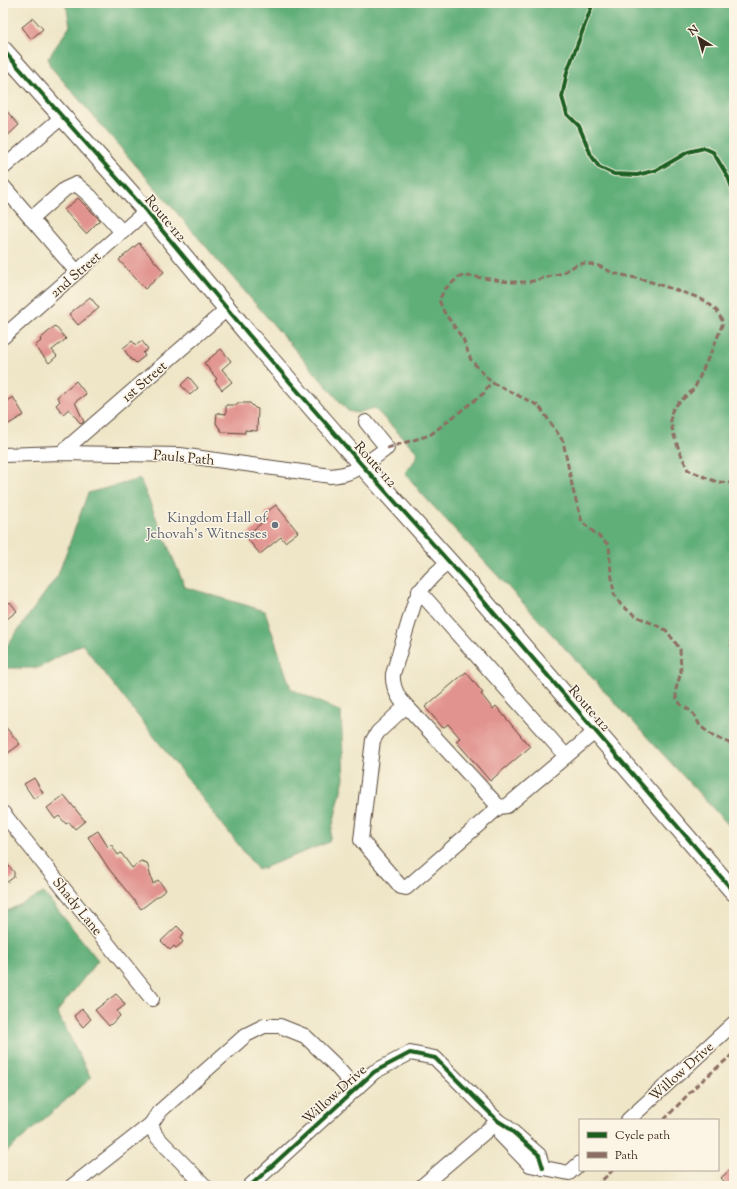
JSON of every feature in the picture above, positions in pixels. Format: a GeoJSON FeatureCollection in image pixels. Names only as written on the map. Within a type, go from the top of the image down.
{"type":"FeatureCollection","features":[{"type":"Feature","properties":{"kind":"main road","name":"Route 112"},"geometry":{"type":"LineString","coordinates":[[3,50],[146,211],[227,309],[596,731],[734,892]]}},
{"type":"Feature","properties":{"kind":"street"},"geometry":{"type":"LineString","coordinates":[[3,168],[62,117]]}},
{"type":"Feature","properties":{"kind":"street"},"geometry":{"type":"LineString","coordinates":[[31,219],[65,189],[76,184],[90,196],[122,232]]}},
{"type":"Feature","properties":{"kind":"street"},"geometry":{"type":"LineString","coordinates":[[3,186],[77,272]]}},
{"type":"Feature","properties":{"kind":"street","name":"2nd Street"},"geometry":{"type":"LineString","coordinates":[[3,337],[146,211]]}},
{"type":"Feature","properties":{"kind":"street","name":"1st Street"},"geometry":{"type":"LineString","coordinates":[[61,453],[227,309]]}},
{"type":"Feature","properties":{"kind":"street","name":"Pauls Path"},"geometry":{"type":"LineString","coordinates":[[3,455],[61,453],[180,454],[331,476],[346,473],[362,465],[387,448],[366,422]]}},
{"type":"Feature","properties":{"kind":"street"},"geometry":{"type":"LineString","coordinates":[[449,562],[426,582],[415,601],[392,681],[394,689],[400,699],[499,808]]}},
{"type":"Feature","properties":{"kind":"street"},"geometry":{"type":"LineString","coordinates":[[420,591],[566,756]]}},
{"type":"Feature","properties":{"kind":"street"},"geometry":{"type":"LineString","coordinates":[[406,706],[378,732],[373,740],[361,840],[401,887],[406,888],[499,808],[507,806],[596,731]]}},
{"type":"Feature","properties":{"kind":"street","name":"Shady Lane"},"geometry":{"type":"LineString","coordinates":[[3,813],[152,999]]}},
{"type":"Feature","properties":{"kind":"street","name":"Willow Drive"},"geometry":{"type":"LineString","coordinates":[[629,1119],[734,1023]]}},
{"type":"Feature","properties":{"kind":"street"},"geometry":{"type":"LineString","coordinates":[[72,1186],[151,1124],[159,1112],[246,1035],[264,1026],[280,1026],[305,1036],[334,1064],[356,1089]]}},
{"type":"Feature","properties":{"kind":"street","name":"Willow Drive"},"geometry":{"type":"LineString","coordinates":[[250,1186],[374,1072],[410,1053],[434,1058],[498,1121],[501,1135],[525,1151],[530,1165],[569,1173],[579,1164]]}},
{"type":"Feature","properties":{"kind":"street"},"geometry":{"type":"LineString","coordinates":[[422,1186],[498,1121]]}},
{"type":"Feature","properties":{"kind":"street"},"geometry":{"type":"LineString","coordinates":[[151,1124],[156,1136],[205,1186]]}},
{"type":"Feature","properties":{"kind":"green space"},"geometry":{"type":"Polygon","coordinates":[[[64,3],[734,3],[734,831],[422,494],[405,473],[413,463],[418,453],[374,408],[357,413],[348,411],[50,66],[48,58],[70,26],[67,9],[64,3]]]}},
{"type":"Feature","properties":{"kind":"green space"},"geometry":{"type":"Polygon","coordinates":[[[140,479],[185,587],[265,611],[291,689],[341,712],[344,778],[329,842],[258,870],[82,644],[38,668],[3,668],[3,651],[58,575],[88,493],[140,479]]]}},
{"type":"Feature","properties":{"kind":"green space"},"geometry":{"type":"Polygon","coordinates":[[[44,893],[98,960],[57,1012],[91,1078],[3,1155],[3,913],[44,893]]]}},
{"type":"Feature","properties":{"kind":"building"},"geometry":{"type":"Polygon","coordinates":[[[33,18],[43,29],[31,39],[22,27],[33,18]]]}},
{"type":"Feature","properties":{"kind":"building"},"geometry":{"type":"Polygon","coordinates":[[[3,107],[19,125],[3,140],[3,107]]]}},
{"type":"Feature","properties":{"kind":"building"},"geometry":{"type":"Polygon","coordinates":[[[78,198],[100,220],[86,234],[64,210],[78,198]]]}},
{"type":"Feature","properties":{"kind":"building"},"geometry":{"type":"Polygon","coordinates":[[[139,243],[164,272],[145,289],[119,260],[139,243]]]}},
{"type":"Feature","properties":{"kind":"building"},"geometry":{"type":"Polygon","coordinates":[[[90,297],[99,308],[78,325],[69,314],[90,297]]]}},
{"type":"Feature","properties":{"kind":"building"},"geometry":{"type":"Polygon","coordinates":[[[55,326],[66,339],[52,350],[57,356],[49,363],[35,346],[41,341],[40,339],[55,326]]]}},
{"type":"Feature","properties":{"kind":"building"},"geometry":{"type":"Polygon","coordinates":[[[132,341],[136,345],[142,341],[148,349],[143,353],[145,356],[136,363],[133,360],[132,361],[123,348],[132,341]]]}},
{"type":"Feature","properties":{"kind":"building"},"geometry":{"type":"Polygon","coordinates":[[[221,349],[231,361],[222,369],[232,382],[222,390],[215,381],[217,379],[204,363],[221,349]]]}},
{"type":"Feature","properties":{"kind":"building"},"geometry":{"type":"Polygon","coordinates":[[[189,377],[198,388],[190,395],[181,385],[189,377]]]}},
{"type":"Feature","properties":{"kind":"building"},"geometry":{"type":"Polygon","coordinates":[[[76,381],[86,394],[75,402],[84,422],[81,424],[69,409],[63,414],[56,405],[60,401],[57,397],[76,381]]]}},
{"type":"Feature","properties":{"kind":"building"},"geometry":{"type":"Polygon","coordinates":[[[13,397],[24,415],[7,425],[3,418],[3,403],[13,397]]]}},
{"type":"Feature","properties":{"kind":"building"},"geometry":{"type":"Polygon","coordinates":[[[237,403],[250,403],[258,409],[257,431],[245,430],[245,433],[222,432],[216,423],[217,413],[226,414],[226,405],[237,405],[237,403]]]}},
{"type":"Feature","properties":{"kind":"building","name":"Kingdom Hall of Jehovah’s Witnesses"},"geometry":{"type":"Polygon","coordinates":[[[276,505],[298,532],[285,542],[281,537],[260,554],[245,536],[267,519],[264,514],[276,505]]]}},
{"type":"Feature","properties":{"kind":"building"},"geometry":{"type":"Polygon","coordinates":[[[10,602],[17,611],[7,619],[3,615],[3,608],[10,602]]]}},
{"type":"Feature","properties":{"kind":"building"},"geometry":{"type":"Polygon","coordinates":[[[466,672],[483,693],[481,694],[493,709],[496,706],[530,747],[490,781],[456,741],[460,738],[448,724],[443,728],[425,707],[466,672]]]}},
{"type":"Feature","properties":{"kind":"building"},"geometry":{"type":"Polygon","coordinates":[[[3,724],[20,744],[3,757],[3,724]]]}},
{"type":"Feature","properties":{"kind":"building"},"geometry":{"type":"Polygon","coordinates":[[[34,778],[43,793],[34,799],[24,784],[34,778]]]}},
{"type":"Feature","properties":{"kind":"building"},"geometry":{"type":"Polygon","coordinates":[[[64,795],[85,821],[75,829],[69,822],[66,824],[59,816],[55,819],[47,808],[64,795]]]}},
{"type":"Feature","properties":{"kind":"building"},"geometry":{"type":"Polygon","coordinates":[[[98,831],[108,847],[111,844],[118,855],[121,853],[132,868],[141,861],[147,863],[153,884],[158,880],[166,890],[141,909],[109,869],[88,837],[98,831]]]}},
{"type":"Feature","properties":{"kind":"building"},"geometry":{"type":"Polygon","coordinates":[[[3,859],[14,872],[14,877],[3,885],[3,859]]]}},
{"type":"Feature","properties":{"kind":"building"},"geometry":{"type":"Polygon","coordinates":[[[177,926],[184,933],[180,938],[183,942],[176,948],[174,946],[170,950],[161,941],[177,926]]]}},
{"type":"Feature","properties":{"kind":"building"},"geometry":{"type":"Polygon","coordinates":[[[116,994],[125,1005],[117,1011],[120,1016],[109,1026],[95,1010],[116,994]]]}},
{"type":"Feature","properties":{"kind":"building"},"geometry":{"type":"Polygon","coordinates":[[[82,1009],[91,1019],[83,1027],[74,1016],[82,1009]]]}},
{"type":"Feature","properties":{"kind":"building"},"geometry":{"type":"Polygon","coordinates":[[[734,1166],[734,1186],[729,1186],[721,1178],[734,1166]]]}},
{"type":"Feature","properties":{"kind":"marked path"},"geometry":{"type":"LineString","coordinates":[[734,483],[717,482],[688,470],[676,443],[672,428],[672,410],[695,387],[723,322],[717,311],[707,302],[694,296],[645,280],[613,273],[599,266],[585,263],[576,265],[562,273],[529,282],[509,282],[470,276],[459,277],[445,289],[439,300],[444,312],[463,339],[471,360],[491,382],[539,406],[563,441],[573,490],[582,522],[609,545],[614,594],[621,605],[636,616],[666,630],[680,649],[681,672],[676,689],[676,697],[681,705],[691,711],[700,726],[713,736],[734,745]]}},
{"type":"Feature","properties":{"kind":"marked path"},"geometry":{"type":"LineString","coordinates":[[387,448],[430,435],[484,393],[491,382]]}},
{"type":"Feature","properties":{"kind":"marked path"},"geometry":{"type":"LineString","coordinates":[[734,637],[730,644],[734,648]]}},
{"type":"Feature","properties":{"kind":"marked path"},"geometry":{"type":"LineString","coordinates":[[665,1119],[696,1086],[734,1053]]}},
{"type":"Feature","properties":{"kind":"marked path"},"geometry":{"type":"LineString","coordinates":[[596,1186],[612,1171]]}},
{"type":"Feature","properties":{"kind":"cycle path"},"geometry":{"type":"LineString","coordinates":[[593,3],[567,72],[562,97],[567,114],[579,126],[591,155],[599,167],[614,174],[637,175],[657,170],[688,152],[704,148],[713,152],[728,177],[734,193]]}},
{"type":"Feature","properties":{"kind":"cycle path"},"geometry":{"type":"LineString","coordinates":[[3,50],[141,205],[249,335],[362,465],[468,583],[734,892]]}},
{"type":"Feature","properties":{"kind":"cycle path"},"geometry":{"type":"LineString","coordinates":[[250,1186],[374,1072],[410,1053],[435,1058],[498,1121],[506,1126],[539,1155],[543,1168]]}},
{"type":"Feature","properties":{"kind":"place","name":"Kingdom Hall of Jehovah’s Witnesses"},"geometry":{"type":"Point","coordinates":[275,525]}}]}
